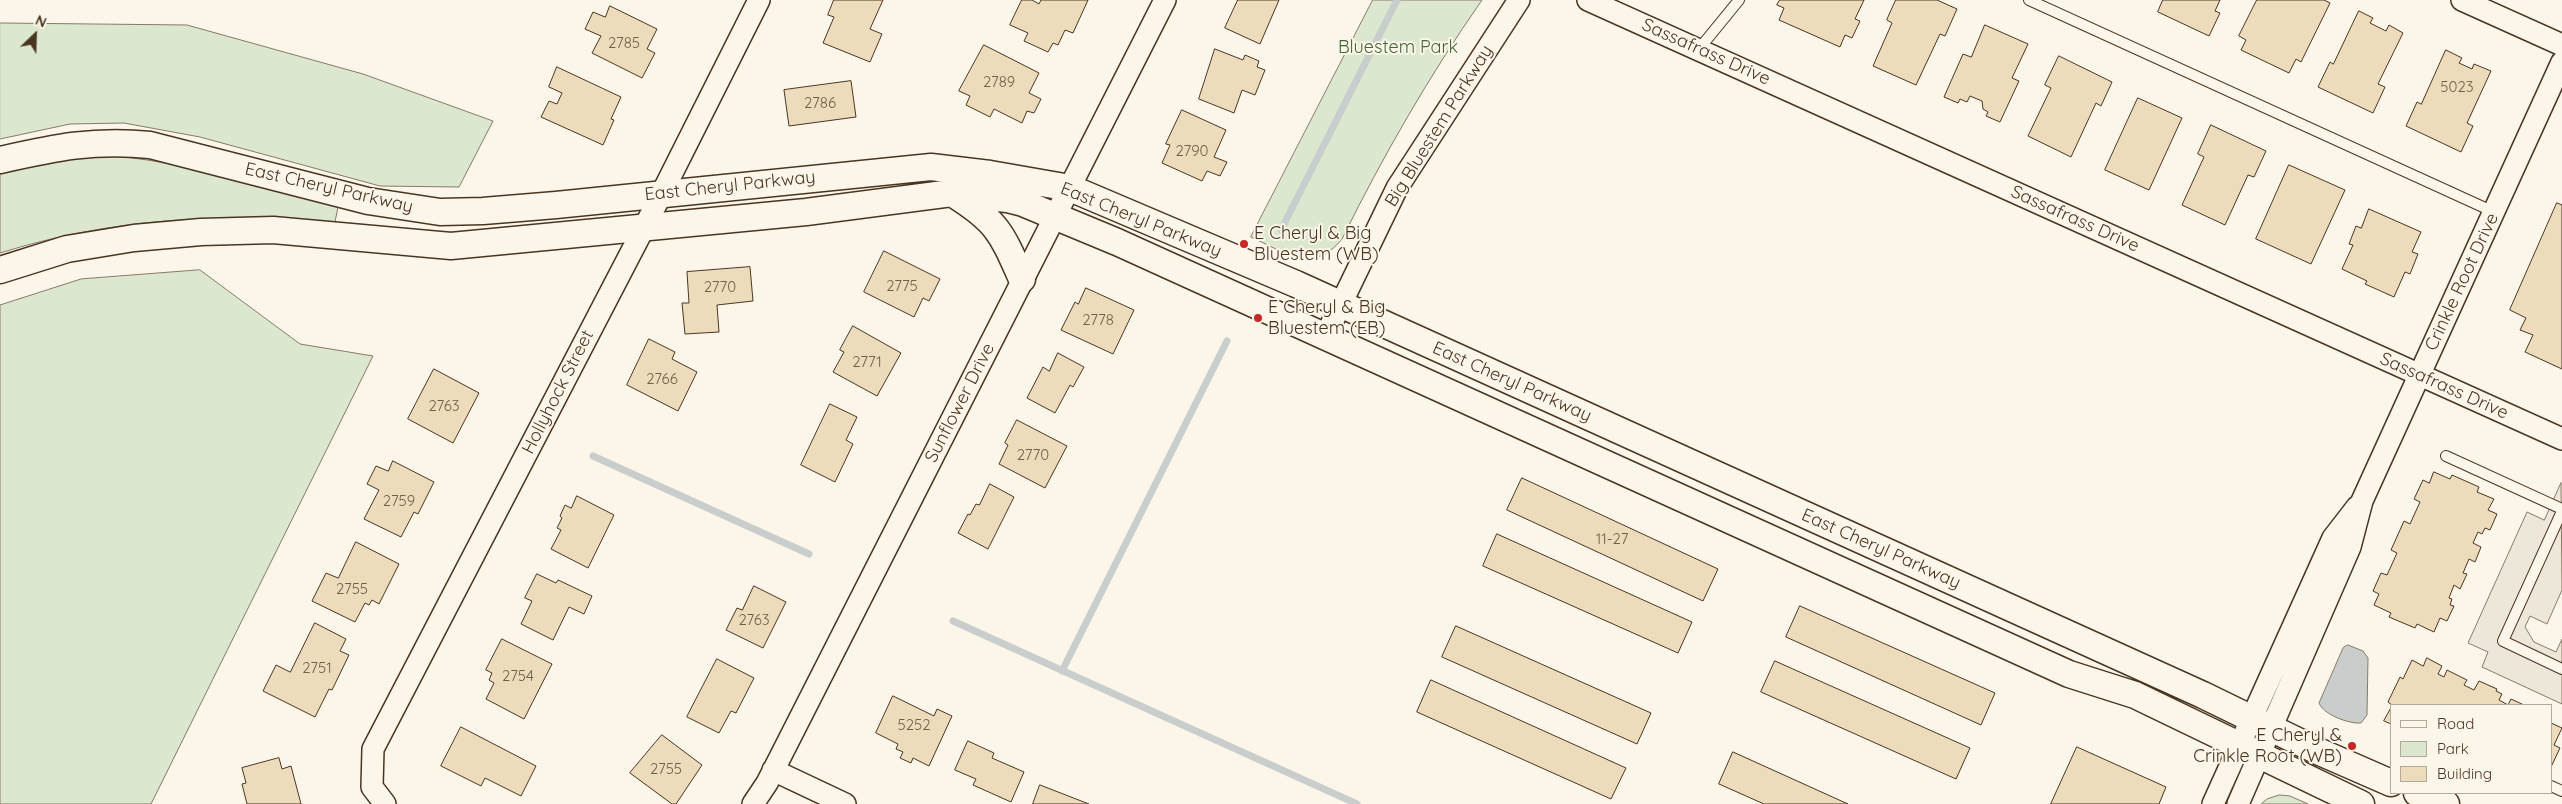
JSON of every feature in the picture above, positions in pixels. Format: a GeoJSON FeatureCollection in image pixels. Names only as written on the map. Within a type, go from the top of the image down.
{"type":"FeatureCollection","features":[{"type":"Feature","properties":{"kind":"street","name":"Hollyhock Street"},"geometry":{"type":"LineString","coordinates":[[385,804],[372,787],[373,749],[662,193],[759,0]]}},
{"type":"Feature","properties":{"kind":"street","name":"Sunflower Drive"},"geometry":{"type":"LineString","coordinates":[[753,804],[773,770],[1165,0]]}},
{"type":"Feature","properties":{"kind":"street","name":"Big Bluestem Parkway"},"geometry":{"type":"LineString","coordinates":[[1325,337],[1397,188],[1519,0]]}},
{"type":"Feature","properties":{"kind":"street","name":"Sassafrass Drive"},"geometry":{"type":"LineString","coordinates":[[1588,0],[2562,439]]}},
{"type":"Feature","properties":{"kind":"street"},"geometry":{"type":"LineString","coordinates":[[2462,0],[2562,45]]}},
{"type":"Feature","properties":{"kind":"street","name":"Crinkle Root Drive"},"geometry":{"type":"LineString","coordinates":[[2214,804],[2249,751],[2261,723],[2350,547],[2362,501],[2562,62]]}},
{"type":"Feature","properties":{"kind":"street","name":"East Cheryl Parkway"},"geometry":{"type":"LineString","coordinates":[[0,160],[70,144],[116,141],[150,145],[368,201],[440,212],[547,206],[930,167],[990,174],[1070,188],[1340,305],[2390,783]]}},
{"type":"Feature","properties":{"kind":"street","name":"East Cheryl Parkway"},"geometry":{"type":"LineString","coordinates":[[0,270],[66,249],[134,238],[201,232],[273,230],[451,246],[806,212],[952,193],[1007,199],[1055,216],[2069,674],[2135,695],[2361,804]]}},
{"type":"Feature","properties":{"kind":"street"},"geometry":{"type":"LineString","coordinates":[[952,193],[982,212],[1003,235],[1022,279]]}},
{"type":"Feature","properties":{"kind":"street","name":"Crinkle Root Drive"},"geometry":{"type":"LineString","coordinates":[[2238,804],[2249,751]]}},
{"type":"Feature","properties":{"kind":"street"},"geometry":{"type":"LineString","coordinates":[[773,770],[845,804]]}},
{"type":"Feature","properties":{"kind":"street"},"geometry":{"type":"LineString","coordinates":[[2420,794],[2446,804]]}},
{"type":"Feature","properties":{"kind":"lane"},"geometry":{"type":"LineString","coordinates":[[1699,49],[1739,0]]}},
{"type":"Feature","properties":{"kind":"lane"},"geometry":{"type":"LineString","coordinates":[[2029,0],[2494,212]]}},
{"type":"Feature","properties":{"kind":"lane"},"geometry":{"type":"LineString","coordinates":[[2446,456],[2562,510],[2502,642],[2562,669]]}},
{"type":"Feature","properties":{"kind":"green space","name":"Bluestem Park"},"geometry":{"type":"Polygon","coordinates":[[[1373,0],[1482,0],[1408,117],[1342,239],[1331,250],[1320,256],[1309,258],[1287,254],[1251,237],[1373,0]]]}},
{"type":"Feature","properties":{"kind":"green space"},"geometry":{"type":"Polygon","coordinates":[[[0,23],[187,25],[363,74],[493,121],[459,187],[380,186],[200,137],[124,123],[70,124],[0,139],[0,23]]]}},
{"type":"Feature","properties":{"kind":"green space"},"geometry":{"type":"Polygon","coordinates":[[[101,155],[161,162],[191,168],[338,207],[335,222],[249,218],[166,221],[83,232],[0,253],[0,172],[60,159],[101,155]]]}},
{"type":"Feature","properties":{"kind":"green space"},"geometry":{"type":"Polygon","coordinates":[[[200,270],[300,344],[373,356],[151,804],[0,804],[0,305],[81,279],[200,270]]]}},
{"type":"Feature","properties":{"kind":"green space"},"geometry":{"type":"Polygon","coordinates":[[[2280,795],[2290,796],[2308,804],[2261,804],[2267,799],[2280,795]]]}},
{"type":"Feature","properties":{"kind":"shaded area"},"geometry":{"type":"Polygon","coordinates":[[[2561,483],[2562,590],[2547,624],[2530,616],[2525,627],[2534,642],[2556,652],[2562,639],[2562,704],[2482,667],[2488,652],[2468,643],[2527,512],[2544,520],[2561,483]]]}},
{"type":"Feature","properties":{"kind":"shaded area"},"geometry":{"type":"Polygon","coordinates":[[[2348,645],[2363,651],[2368,658],[2367,715],[2361,723],[2337,718],[2326,711],[2319,703],[2343,648],[2348,645]]]}},
{"type":"Feature","properties":{"kind":"building"},"geometry":{"type":"Polygon","coordinates":[[[834,0],[883,0],[870,29],[882,34],[870,62],[823,43],[834,17],[828,15],[834,0]]]}},
{"type":"Feature","properties":{"kind":"building"},"geometry":{"type":"Polygon","coordinates":[[[1022,0],[1032,0],[1039,4],[1041,0],[1088,0],[1073,33],[1065,30],[1058,45],[1053,43],[1048,52],[1024,41],[1028,33],[1010,25],[1022,0]]]}},
{"type":"Feature","properties":{"kind":"building"},"geometry":{"type":"Polygon","coordinates":[[[1238,0],[1279,0],[1260,44],[1225,28],[1238,0]]]}},
{"type":"Feature","properties":{"kind":"building"},"geometry":{"type":"Polygon","coordinates":[[[1780,0],[1864,0],[1855,19],[1860,21],[1852,38],[1845,35],[1840,47],[1779,20],[1784,8],[1777,5],[1780,0]]]}},
{"type":"Feature","properties":{"kind":"building"},"geometry":{"type":"Polygon","coordinates":[[[1896,0],[1937,0],[1957,9],[1945,36],[1940,34],[1916,85],[1873,66],[1892,23],[1887,20],[1896,0]]]}},
{"type":"Feature","properties":{"kind":"building"},"geometry":{"type":"Polygon","coordinates":[[[2163,0],[2220,0],[2215,11],[2220,13],[2209,36],[2158,12],[2163,0]]]}},
{"type":"Feature","properties":{"kind":"building"},"geometry":{"type":"Polygon","coordinates":[[[2257,0],[2324,0],[2330,3],[2301,62],[2296,59],[2289,73],[2241,50],[2246,40],[2239,36],[2257,0]]]}},
{"type":"Feature","properties":{"kind":"building"},"geometry":{"type":"Polygon","coordinates":[[[610,6],[657,29],[647,49],[655,53],[642,78],[592,53],[601,36],[585,29],[593,12],[605,17],[610,6]]]}},
{"type":"Feature","properties":{"kind":"building"},"geometry":{"type":"Polygon","coordinates":[[[2359,11],[2373,18],[2370,23],[2386,31],[2389,25],[2403,33],[2378,84],[2385,87],[2373,113],[2318,87],[2330,62],[2333,64],[2359,11]]]}},
{"type":"Feature","properties":{"kind":"building"},"geometry":{"type":"Polygon","coordinates":[[[1985,25],[2028,44],[2012,78],[2019,81],[2000,122],[1986,116],[1988,112],[1983,109],[1982,101],[1970,96],[1967,102],[1960,99],[1958,103],[1944,97],[1963,54],[1971,57],[1985,25]]]}},
{"type":"Feature","properties":{"kind":"building"},"geometry":{"type":"Polygon","coordinates":[[[984,45],[1039,73],[1029,93],[1041,99],[1034,113],[1027,111],[1022,123],[994,109],[990,117],[966,105],[970,96],[959,91],[984,45]]]}},
{"type":"Feature","properties":{"kind":"building"},"geometry":{"type":"Polygon","coordinates":[[[1215,49],[1243,60],[1245,55],[1259,61],[1257,67],[1265,70],[1255,95],[1242,90],[1234,113],[1199,99],[1215,49]]]}},
{"type":"Feature","properties":{"kind":"building"},"geometry":{"type":"Polygon","coordinates":[[[2446,50],[2462,58],[2459,63],[2472,69],[2474,64],[2491,71],[2467,123],[2473,126],[2461,152],[2406,126],[2417,102],[2421,104],[2446,50]]]}},
{"type":"Feature","properties":{"kind":"building"},"geometry":{"type":"Polygon","coordinates":[[[2059,56],[2112,82],[2101,106],[2096,103],[2071,157],[2028,136],[2051,88],[2045,85],[2059,56]]]}},
{"type":"Feature","properties":{"kind":"building"},"geometry":{"type":"Polygon","coordinates":[[[557,67],[621,97],[611,119],[614,120],[603,145],[541,117],[549,101],[557,104],[562,93],[549,87],[557,67]]]}},
{"type":"Feature","properties":{"kind":"building"},"geometry":{"type":"Polygon","coordinates":[[[851,81],[856,117],[789,126],[784,90],[851,81]]]}},
{"type":"Feature","properties":{"kind":"building"},"geometry":{"type":"Polygon","coordinates":[[[2138,98],[2182,118],[2149,190],[2105,170],[2138,98]]]}},
{"type":"Feature","properties":{"kind":"building"},"geometry":{"type":"Polygon","coordinates":[[[1182,110],[1226,130],[1214,157],[1227,162],[1220,176],[1207,171],[1202,181],[1162,163],[1170,145],[1166,144],[1182,110]]]}},
{"type":"Feature","properties":{"kind":"building"},"geometry":{"type":"Polygon","coordinates":[[[2211,125],[2266,151],[2254,177],[2248,175],[2225,225],[2182,205],[2204,157],[2198,154],[2211,125]]]}},
{"type":"Feature","properties":{"kind":"building"},"geometry":{"type":"Polygon","coordinates":[[[2289,165],[2345,190],[2311,264],[2256,239],[2289,165]]]}},
{"type":"Feature","properties":{"kind":"building"},"geometry":{"type":"Polygon","coordinates":[[[2557,203],[2562,205],[2562,369],[2525,352],[2533,335],[2520,330],[2526,318],[2510,310],[2557,203]]]}},
{"type":"Feature","properties":{"kind":"building"},"geometry":{"type":"Polygon","coordinates":[[[2369,209],[2421,232],[2412,252],[2418,254],[2410,274],[2405,272],[2394,297],[2365,284],[2367,281],[2342,269],[2353,245],[2349,244],[2356,226],[2361,228],[2369,209]]]}},
{"type":"Feature","properties":{"kind":"building"},"geometry":{"type":"Polygon","coordinates":[[[884,251],[940,279],[929,301],[923,298],[914,317],[864,292],[884,251]]]}},
{"type":"Feature","properties":{"kind":"building"},"geometry":{"type":"Polygon","coordinates":[[[750,267],[753,301],[717,305],[719,332],[685,334],[682,303],[689,303],[687,272],[750,267]]]}},
{"type":"Feature","properties":{"kind":"building"},"geometry":{"type":"Polygon","coordinates":[[[1086,288],[1134,310],[1113,354],[1061,330],[1075,302],[1078,304],[1086,288]]]}},
{"type":"Feature","properties":{"kind":"building"},"geometry":{"type":"Polygon","coordinates":[[[853,326],[901,353],[877,396],[833,372],[844,352],[840,350],[853,326]]]}},
{"type":"Feature","properties":{"kind":"building"},"geometry":{"type":"Polygon","coordinates":[[[649,339],[675,352],[672,359],[697,372],[678,411],[627,385],[649,339]]]}},
{"type":"Feature","properties":{"kind":"building"},"geometry":{"type":"Polygon","coordinates":[[[1058,353],[1084,367],[1073,387],[1070,385],[1055,413],[1027,398],[1043,367],[1049,371],[1058,353]]]}},
{"type":"Feature","properties":{"kind":"building"},"geometry":{"type":"Polygon","coordinates":[[[434,369],[479,393],[453,443],[408,419],[434,369]]]}},
{"type":"Feature","properties":{"kind":"building"},"geometry":{"type":"Polygon","coordinates":[[[830,404],[857,417],[846,440],[853,444],[835,482],[801,465],[830,404]]]}},
{"type":"Feature","properties":{"kind":"building"},"geometry":{"type":"Polygon","coordinates":[[[1017,420],[1067,446],[1045,488],[999,464],[1008,445],[1005,443],[1017,420]]]}},
{"type":"Feature","properties":{"kind":"building"},"geometry":{"type":"Polygon","coordinates":[[[393,461],[434,482],[418,514],[414,512],[401,537],[364,519],[379,490],[367,484],[376,466],[388,471],[393,461]]]}},
{"type":"Feature","properties":{"kind":"building"},"geometry":{"type":"Polygon","coordinates":[[[2434,472],[2450,479],[2452,475],[2479,487],[2477,492],[2494,499],[2488,510],[2497,514],[2490,530],[2485,528],[2482,534],[2478,532],[2473,543],[2481,547],[2475,562],[2469,559],[2463,573],[2467,574],[2460,589],[2454,585],[2449,598],[2452,599],[2450,605],[2454,606],[2447,621],[2440,618],[2434,632],[2417,624],[2415,628],[2389,617],[2391,613],[2374,605],[2379,594],[2373,591],[2381,573],[2387,575],[2397,553],[2391,550],[2404,521],[2410,524],[2420,502],[2414,499],[2423,480],[2429,483],[2434,472]]]}},
{"type":"Feature","properties":{"kind":"building"},"geometry":{"type":"Polygon","coordinates":[[[1522,478],[1718,569],[1703,601],[1507,510],[1522,478]]]}},
{"type":"Feature","properties":{"kind":"building"},"geometry":{"type":"Polygon","coordinates":[[[990,484],[1014,497],[988,549],[958,533],[968,514],[970,515],[976,504],[979,505],[990,484]]]}},
{"type":"Feature","properties":{"kind":"building"},"geometry":{"type":"Polygon","coordinates":[[[577,496],[614,515],[588,568],[551,549],[561,530],[557,528],[565,505],[571,508],[577,496]]]}},
{"type":"Feature","properties":{"kind":"building"},"geometry":{"type":"Polygon","coordinates":[[[1497,534],[1692,622],[1678,653],[1483,566],[1497,534]]]}},
{"type":"Feature","properties":{"kind":"building"},"geometry":{"type":"Polygon","coordinates":[[[356,542],[399,564],[379,604],[372,600],[369,605],[365,603],[355,622],[312,601],[326,573],[338,578],[356,542]]]}},
{"type":"Feature","properties":{"kind":"building"},"geometry":{"type":"Polygon","coordinates":[[[537,574],[556,583],[558,580],[592,596],[584,614],[569,607],[553,640],[521,624],[532,601],[525,598],[537,574]]]}},
{"type":"Feature","properties":{"kind":"building"},"geometry":{"type":"Polygon","coordinates":[[[754,586],[786,602],[763,648],[726,630],[737,608],[742,610],[754,586]]]}},
{"type":"Feature","properties":{"kind":"building"},"geometry":{"type":"Polygon","coordinates":[[[1800,606],[1995,693],[1981,725],[1786,637],[1800,606]]]}},
{"type":"Feature","properties":{"kind":"building"},"geometry":{"type":"Polygon","coordinates":[[[315,623],[346,639],[340,651],[349,655],[332,690],[329,689],[315,717],[263,691],[276,665],[290,672],[315,623]]]}},
{"type":"Feature","properties":{"kind":"building"},"geometry":{"type":"Polygon","coordinates":[[[1456,626],[1651,713],[1637,744],[1442,657],[1456,626]]]}},
{"type":"Feature","properties":{"kind":"building"},"geometry":{"type":"Polygon","coordinates":[[[502,639],[552,664],[524,719],[486,699],[494,683],[489,680],[492,673],[486,670],[502,639]]]}},
{"type":"Feature","properties":{"kind":"building"},"geometry":{"type":"Polygon","coordinates":[[[2427,658],[2442,666],[2438,674],[2444,677],[2447,670],[2467,680],[2464,685],[2474,690],[2479,681],[2497,689],[2496,691],[2502,694],[2499,700],[2506,704],[2391,704],[2388,702],[2400,677],[2403,679],[2412,660],[2423,666],[2427,658]]]}},
{"type":"Feature","properties":{"kind":"building"},"geometry":{"type":"Polygon","coordinates":[[[717,659],[754,678],[736,713],[731,711],[719,733],[687,717],[717,659]]]}},
{"type":"Feature","properties":{"kind":"building"},"geometry":{"type":"Polygon","coordinates":[[[1775,661],[1970,748],[1956,779],[1761,692],[1775,661]]]}},
{"type":"Feature","properties":{"kind":"building"},"geometry":{"type":"Polygon","coordinates":[[[1431,680],[1626,768],[1611,799],[1417,712],[1431,680]]]}},
{"type":"Feature","properties":{"kind":"building"},"geometry":{"type":"Polygon","coordinates":[[[893,696],[934,716],[937,709],[952,716],[929,766],[913,758],[911,763],[900,758],[903,752],[896,749],[898,744],[876,733],[893,696]]]}},
{"type":"Feature","properties":{"kind":"building"},"geometry":{"type":"Polygon","coordinates":[[[2511,699],[2522,704],[2508,704],[2511,699]]]}},
{"type":"Feature","properties":{"kind":"building"},"geometry":{"type":"Polygon","coordinates":[[[2390,710],[2390,724],[2384,721],[2390,710]]]}},
{"type":"Feature","properties":{"kind":"building"},"geometry":{"type":"Polygon","coordinates":[[[2552,723],[2562,728],[2554,745],[2560,748],[2552,765],[2552,723]]]}},
{"type":"Feature","properties":{"kind":"building"},"geometry":{"type":"Polygon","coordinates":[[[461,727],[536,766],[521,796],[485,778],[481,786],[441,766],[461,727]]]}},
{"type":"Feature","properties":{"kind":"building"},"geometry":{"type":"Polygon","coordinates":[[[662,735],[702,765],[676,804],[672,804],[630,773],[662,735]]]}},
{"type":"Feature","properties":{"kind":"building"},"geometry":{"type":"Polygon","coordinates":[[[968,741],[994,753],[992,758],[1024,772],[1011,802],[973,785],[976,779],[955,770],[968,741]]]}},
{"type":"Feature","properties":{"kind":"building"},"geometry":{"type":"Polygon","coordinates":[[[2077,747],[2166,787],[2159,804],[2051,804],[2077,747]]]}},
{"type":"Feature","properties":{"kind":"building"},"geometry":{"type":"Polygon","coordinates":[[[1733,752],[1848,804],[1764,804],[1719,784],[1733,752]]]}},
{"type":"Feature","properties":{"kind":"building"},"geometry":{"type":"Polygon","coordinates":[[[279,758],[282,769],[291,766],[301,804],[247,804],[242,784],[246,783],[242,768],[279,758]]]}},
{"type":"Feature","properties":{"kind":"building"},"geometry":{"type":"Polygon","coordinates":[[[1040,785],[1089,804],[1033,804],[1040,785]]]}},
{"type":"Feature","properties":{"kind":"waterway"},"geometry":{"type":"LineString","coordinates":[[1281,230],[1397,0]]}},
{"type":"Feature","properties":{"kind":"waterway"},"geometry":{"type":"LineString","coordinates":[[1062,671],[1227,341]]}},
{"type":"Feature","properties":{"kind":"waterway"},"geometry":{"type":"LineString","coordinates":[[593,456],[809,554]]}},
{"type":"Feature","properties":{"kind":"waterway"},"geometry":{"type":"LineString","coordinates":[[953,621],[1357,804]]}},
{"type":"Feature","properties":{"kind":"place","name":"E Cheryl & Big Bluestem (WB)"},"geometry":{"type":"Point","coordinates":[1244,244]}},
{"type":"Feature","properties":{"kind":"place","name":"E Cheryl & Big Bluestem (EB)"},"geometry":{"type":"Point","coordinates":[1258,318]}},
{"type":"Feature","properties":{"kind":"place","name":"E Cheryl & Crinkle Root (WB)"},"geometry":{"type":"Point","coordinates":[2352,746]}}]}
